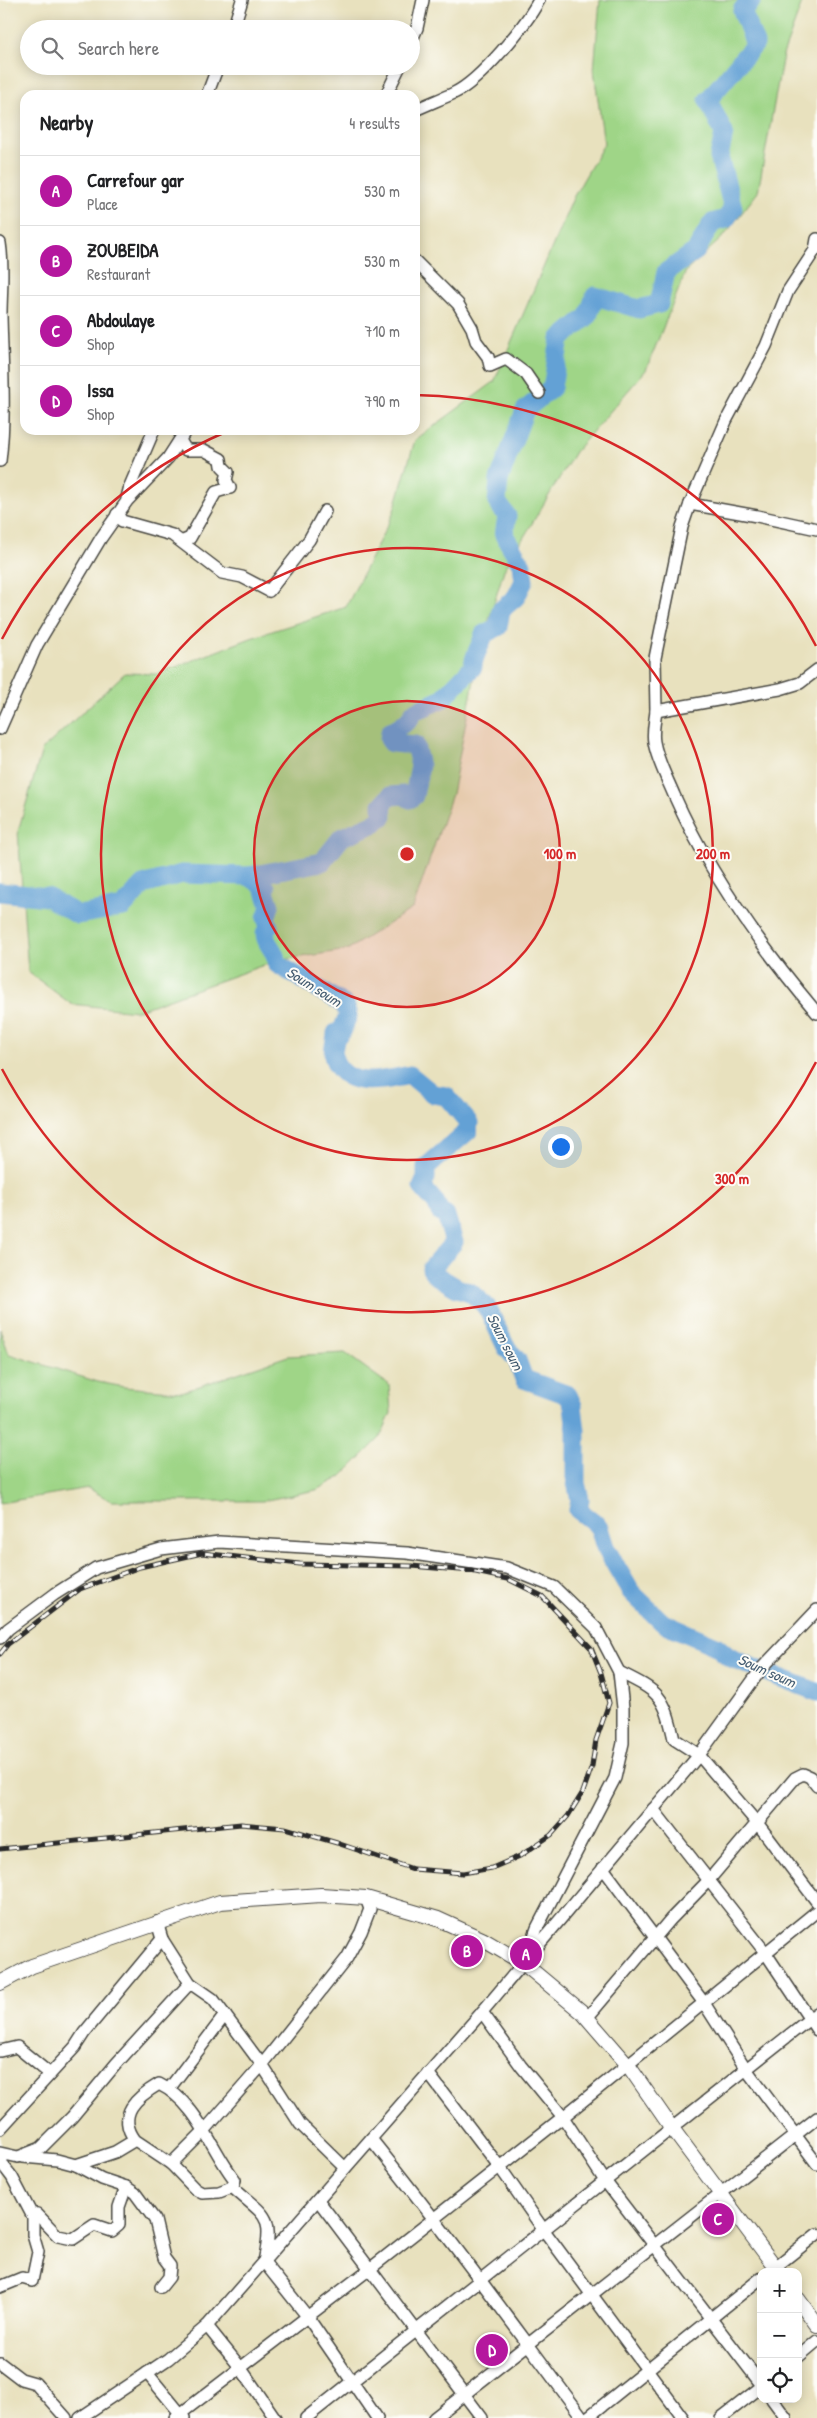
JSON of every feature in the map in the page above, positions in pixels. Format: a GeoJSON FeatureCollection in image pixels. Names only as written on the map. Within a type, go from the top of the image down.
{"type":"FeatureCollection","features":[{"type":"Feature","properties":{"kind":"main road"},"geometry":{"type":"LineString","coordinates":[[0,1984],[32,1966],[220,1902],[321,1895],[366,1898],[438,1919],[524,1961],[586,2018],[628,2065],[773,2268]]}},
{"type":"Feature","properties":{"kind":"main road"},"geometry":{"type":"LineString","coordinates":[[802,2304],[817,2325]]}},
{"type":"Feature","properties":{"kind":"street"},"geometry":{"type":"LineString","coordinates":[[236,20],[242,0]]}},
{"type":"Feature","properties":{"kind":"street"},"geometry":{"type":"LineString","coordinates":[[419,20],[423,0]]}},
{"type":"Feature","properties":{"kind":"street"},"geometry":{"type":"LineString","coordinates":[[420,108],[454,93],[473,78],[530,18],[539,0]]}},
{"type":"Feature","properties":{"kind":"street"},"geometry":{"type":"LineString","coordinates":[[209,90],[215,75]]}},
{"type":"Feature","properties":{"kind":"street"},"geometry":{"type":"LineString","coordinates":[[388,90],[396,75]]}},
{"type":"Feature","properties":{"kind":"street"},"geometry":{"type":"LineString","coordinates":[[817,239],[815,250],[788,291],[766,346],[726,421],[682,527],[655,658],[656,711],[653,741],[693,837],[725,890],[791,982],[817,1013]]}},
{"type":"Feature","properties":{"kind":"street"},"geometry":{"type":"LineString","coordinates":[[0,243],[3,271],[1,307],[4,397],[0,461]]}},
{"type":"Feature","properties":{"kind":"street"},"geometry":{"type":"LineString","coordinates":[[420,265],[458,304],[472,328],[476,341],[488,356],[490,366],[506,359],[526,374],[539,393]]}},
{"type":"Feature","properties":{"kind":"street"},"geometry":{"type":"LineString","coordinates":[[127,501],[130,486],[152,435]]}},
{"type":"Feature","properties":{"kind":"street"},"geometry":{"type":"LineString","coordinates":[[0,729],[37,645],[117,514],[168,458],[183,435]]}},
{"type":"Feature","properties":{"kind":"street"},"geometry":{"type":"LineString","coordinates":[[182,541],[190,538],[216,492],[230,488],[226,480],[228,472],[222,466],[221,458],[204,450],[186,450],[183,435]]}},
{"type":"Feature","properties":{"kind":"street"},"geometry":{"type":"LineString","coordinates":[[690,504],[817,529]]}},
{"type":"Feature","properties":{"kind":"street"},"geometry":{"type":"LineString","coordinates":[[117,514],[122,520],[156,529],[182,541],[222,573],[242,577],[269,591],[309,540],[326,511]]}},
{"type":"Feature","properties":{"kind":"street"},"geometry":{"type":"LineString","coordinates":[[656,711],[800,683],[817,670]]}},
{"type":"Feature","properties":{"kind":"street"},"geometry":{"type":"LineString","coordinates":[[0,1638],[8,1629],[54,1594],[96,1568],[161,1549],[218,1542],[407,1553],[507,1568],[554,1588],[596,1628],[619,1672],[623,1708],[623,1743],[614,1778],[537,1928],[524,1961]]}},
{"type":"Feature","properties":{"kind":"street"},"geometry":{"type":"LineString","coordinates":[[80,2418],[147,2373],[207,2326],[482,2012],[699,1755],[762,1668],[817,1610]]}},
{"type":"Feature","properties":{"kind":"street"},"geometry":{"type":"LineString","coordinates":[[619,1672],[652,1689],[667,1710],[674,1739],[699,1755],[758,1824],[817,1902]]}},
{"type":"Feature","properties":{"kind":"street"},"geometry":{"type":"LineString","coordinates":[[586,2018],[670,1920],[709,1880],[758,1824],[796,1778],[803,1774],[810,1776],[817,1786]]}},
{"type":"Feature","properties":{"kind":"street"},"geometry":{"type":"LineString","coordinates":[[653,1809],[813,2016],[817,2030]]}},
{"type":"Feature","properties":{"kind":"street"},"geometry":{"type":"LineString","coordinates":[[604,1868],[704,2003],[746,2069],[794,2136],[817,2164]]}},
{"type":"Feature","properties":{"kind":"street"},"geometry":{"type":"LineString","coordinates":[[171,2164],[205,2130],[262,2065],[347,1958],[361,1932],[370,1909],[366,1898]]}},
{"type":"Feature","properties":{"kind":"street"},"geometry":{"type":"LineString","coordinates":[[147,2373],[180,2416],[240,2367],[371,2268],[628,2065],[817,1911]]}},
{"type":"Feature","properties":{"kind":"street"},"geometry":{"type":"LineString","coordinates":[[157,1922],[162,1939],[190,1983],[213,1999],[262,2065],[300,2124],[345,2168]]}},
{"type":"Feature","properties":{"kind":"street"},"geometry":{"type":"LineString","coordinates":[[0,2129],[75,2047],[84,2033],[162,1939]]}},
{"type":"Feature","properties":{"kind":"street"},"geometry":{"type":"LineString","coordinates":[[18,2157],[29,2155],[50,2140],[190,1983]]}},
{"type":"Feature","properties":{"kind":"street"},"geometry":{"type":"LineString","coordinates":[[482,2012],[521,2066],[562,2117],[605,2181],[655,2244],[757,2381]]}},
{"type":"Feature","properties":{"kind":"street"},"geometry":{"type":"LineString","coordinates":[[169,2089],[225,2016]]}},
{"type":"Feature","properties":{"kind":"street"},"geometry":{"type":"LineString","coordinates":[[306,2418],[813,2016]]}},
{"type":"Feature","properties":{"kind":"street"},"geometry":{"type":"LineString","coordinates":[[0,2051],[18,2047],[50,2074]]}},
{"type":"Feature","properties":{"kind":"street"},"geometry":{"type":"LineString","coordinates":[[428,2072],[683,2418]]}},
{"type":"Feature","properties":{"kind":"street"},"geometry":{"type":"LineString","coordinates":[[159,2084],[169,2089],[205,2130],[216,2148],[217,2156],[236,2180],[232,2187],[219,2192],[202,2193],[195,2189],[171,2164],[135,2140],[129,2132],[127,2120],[130,2108],[145,2093],[159,2084]]}},
{"type":"Feature","properties":{"kind":"street"},"geometry":{"type":"LineString","coordinates":[[434,2418],[719,2192],[817,2118]]}},
{"type":"Feature","properties":{"kind":"street"},"geometry":{"type":"LineString","coordinates":[[372,2139],[434,2217],[583,2418]]}},
{"type":"Feature","properties":{"kind":"street"},"geometry":{"type":"LineString","coordinates":[[76,2165],[115,2152],[135,2140]]}},
{"type":"Feature","properties":{"kind":"street"},"geometry":{"type":"LineString","coordinates":[[0,2287],[22,2278],[32,2280],[38,2252],[33,2235],[33,2217],[12,2177],[2,2164],[1,2157],[57,2160],[76,2165],[102,2179],[126,2187],[134,2193],[155,2220],[163,2252],[170,2266],[169,2277],[160,2287]]}},
{"type":"Feature","properties":{"kind":"street"},"geometry":{"type":"LineString","coordinates":[[33,2217],[37,2214],[58,2236],[66,2238],[73,2239],[94,2225],[112,2231],[119,2225],[119,2207],[126,2187]]}},
{"type":"Feature","properties":{"kind":"street"},"geometry":{"type":"LineString","coordinates":[[232,2187],[267,2218],[270,2234],[264,2262]]}},
{"type":"Feature","properties":{"kind":"street"},"geometry":{"type":"LineString","coordinates":[[318,2200],[482,2418]]}},
{"type":"Feature","properties":{"kind":"street"},"geometry":{"type":"LineString","coordinates":[[776,2268],[817,2234]]}},
{"type":"Feature","properties":{"kind":"street"},"geometry":{"type":"LineString","coordinates":[[264,2262],[308,2316],[351,2383],[377,2418]]}},
{"type":"Feature","properties":{"kind":"street"},"geometry":{"type":"LineString","coordinates":[[587,2418],[757,2281]]}},
{"type":"Feature","properties":{"kind":"street"},"geometry":{"type":"LineString","coordinates":[[207,2326],[240,2367],[276,2418]]}},
{"type":"Feature","properties":{"kind":"street"},"geometry":{"type":"LineString","coordinates":[[802,2354],[817,2342]]}},
{"type":"Feature","properties":{"kind":"street"},"geometry":{"type":"LineString","coordinates":[[0,2363],[22,2379],[35,2383],[66,2418]]}},
{"type":"Feature","properties":{"kind":"street"},"geometry":{"type":"LineString","coordinates":[[721,2418],[757,2389]]}},
{"type":"Feature","properties":{"kind":"street"},"geometry":{"type":"LineString","coordinates":[[775,2403],[786,2418]]}},
{"type":"Feature","properties":{"kind":"green space"},"geometry":{"type":"Polygon","coordinates":[[[600,0],[803,0],[783,55],[758,192],[724,236],[686,271],[646,370],[575,452],[504,570],[480,649],[452,794],[413,908],[347,950],[275,961],[136,1011],[71,1004],[28,972],[18,831],[42,750],[125,673],[157,674],[251,638],[346,607],[393,514],[415,440],[494,382],[574,196],[604,144],[594,70],[600,0]]]}},
{"type":"Feature","properties":{"kind":"green space"},"geometry":{"type":"Polygon","coordinates":[[[0,1329],[9,1354],[98,1382],[124,1387],[182,1392],[288,1356],[345,1353],[389,1385],[391,1413],[380,1438],[341,1477],[316,1490],[262,1501],[111,1501],[88,1488],[0,1503],[0,1329]]]}},
{"type":"Feature","properties":{"kind":"waterway"},"geometry":{"type":"LineString","coordinates":[[0,892],[47,897],[78,915],[123,907],[143,885],[182,874],[249,876],[322,862],[342,837],[373,824],[383,816],[382,805],[390,796],[404,795],[410,799],[414,796],[420,766],[415,745],[392,743],[389,739],[390,732],[408,721],[414,712],[442,699],[473,667],[474,659],[484,634],[498,627],[501,610],[516,597],[524,581],[522,565],[504,535],[507,516],[497,502],[499,480],[525,410],[552,388],[560,339],[588,316],[595,296],[639,309],[659,304],[666,272],[696,251],[712,223],[726,219],[733,208],[719,157],[724,133],[708,100],[755,44],[742,10],[752,0]]}},
{"type":"Feature","properties":{"kind":"waterway","name":"Soum soum"},"geometry":{"type":"LineString","coordinates":[[249,876],[266,888],[265,891],[270,906],[266,918],[269,927],[265,937],[274,953],[277,964],[345,1005],[348,1016],[340,1034],[336,1033],[333,1049],[334,1059],[340,1069],[347,1076],[367,1081],[378,1081],[410,1075],[433,1094],[446,1096],[469,1123],[468,1131],[426,1167],[426,1178],[422,1187],[436,1203],[440,1212],[446,1216],[454,1242],[431,1269],[437,1276],[457,1288],[470,1292],[487,1307],[506,1347],[517,1360],[524,1379],[568,1395],[573,1406],[576,1431],[576,1483],[580,1499],[578,1510],[599,1528],[605,1547],[631,1592],[663,1623],[716,1646],[729,1657],[817,1692]]}},
{"type":"Feature","properties":{"kind":"railway"},"geometry":{"type":"LineString","coordinates":[[0,1654],[8,1644],[80,1589],[140,1567],[202,1553],[300,1564],[411,1566],[471,1571],[508,1579],[542,1596],[591,1648],[601,1673],[609,1703],[596,1740],[592,1766],[583,1792],[568,1816],[551,1835],[520,1856],[492,1868],[463,1873],[413,1869],[337,1843],[285,1828],[241,1824],[0,1849]]}},
{"type":"Feature","properties":{"kind":"place","name":"ZOUBEIDA"},"geometry":{"type":"Point","coordinates":[467,1951]}},
{"type":"Feature","properties":{"kind":"place","name":"Carrefour gar"},"geometry":{"type":"Point","coordinates":[526,1954]}},
{"type":"Feature","properties":{"kind":"place","name":"Abdoulaye"},"geometry":{"type":"Point","coordinates":[718,2219]}},
{"type":"Feature","properties":{"kind":"place","name":"Issa"},"geometry":{"type":"Point","coordinates":[492,2350]}}]}
